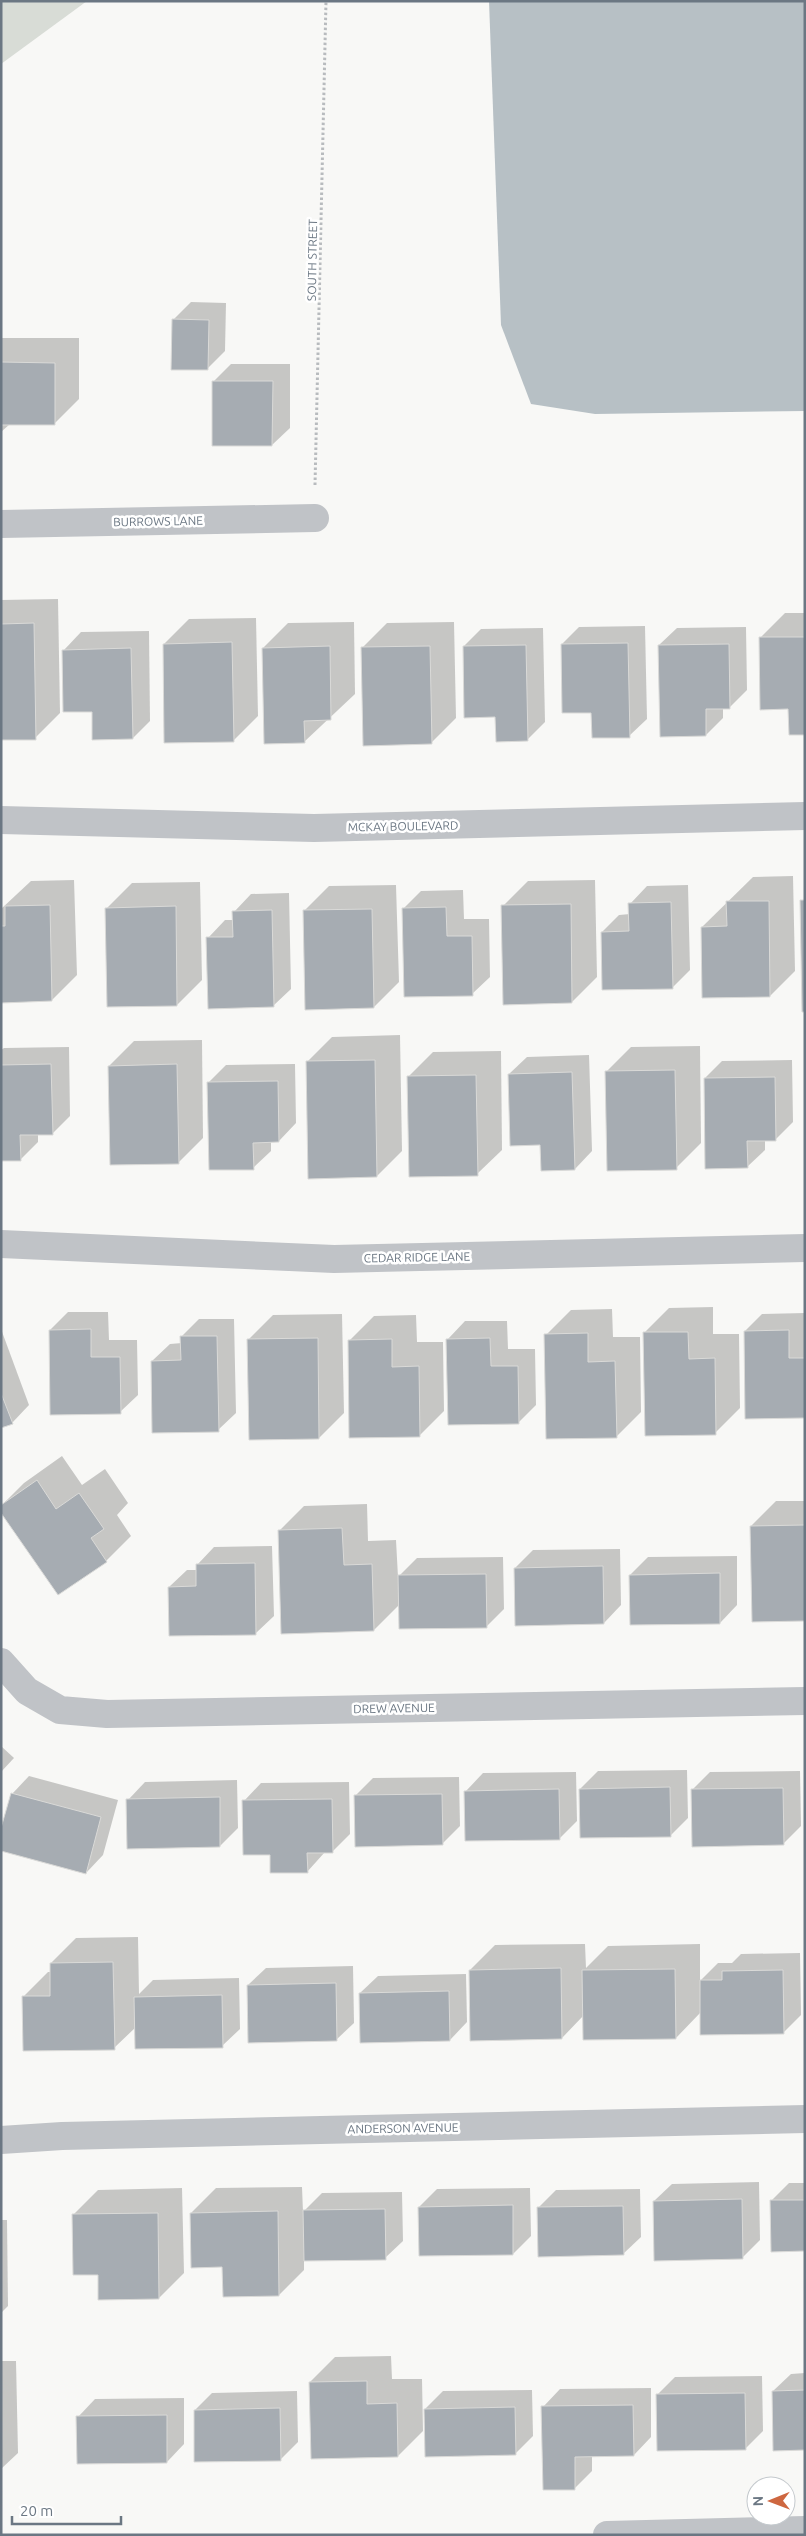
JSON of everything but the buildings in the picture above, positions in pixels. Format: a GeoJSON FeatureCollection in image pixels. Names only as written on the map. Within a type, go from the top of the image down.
{"type":"FeatureCollection","features":[{"type":"Feature","properties":{"kind":"street","name":"BURROWS LANE"},"geometry":{"type":"LineString","coordinates":[[1,524],[315,518]]}},
{"type":"Feature","properties":{"kind":"street","name":"MCKAY BOULEVARD"},"geometry":{"type":"LineString","coordinates":[[1,820],[314,828],[805,816]]}},
{"type":"Feature","properties":{"kind":"street","name":"CEDAR RIDGE LANE"},"geometry":{"type":"LineString","coordinates":[[1,1244],[334,1259],[805,1248]]}},
{"type":"Feature","properties":{"kind":"street","name":"DREW AVENUE"},"geometry":{"type":"LineString","coordinates":[[1,1662],[27,1690],[60,1710],[107,1714],[805,1701]]}},
{"type":"Feature","properties":{"kind":"street","name":"ANDERSON AVENUE"},"geometry":{"type":"LineString","coordinates":[[1,2140],[62,2136],[805,2119]]}},
{"type":"Feature","properties":{"kind":"street"},"geometry":{"type":"LineString","coordinates":[[607,2535],[805,2530]]}},
{"type":"Feature","properties":{"kind":"path","name":"SOUTH STREET"},"geometry":{"type":"LineString","coordinates":[[315,518],[326,1]]}},
{"type":"Feature","properties":{"kind":"shaded area"},"geometry":{"type":"Polygon","coordinates":[[[1,1],[87,1],[1,64],[1,1]]]}},
{"type":"Feature","properties":{"kind":"shaded area"},"geometry":{"type":"Polygon","coordinates":[[[489,1],[805,1],[805,411],[595,414],[531,404],[501,325],[489,1]]]}}]}
